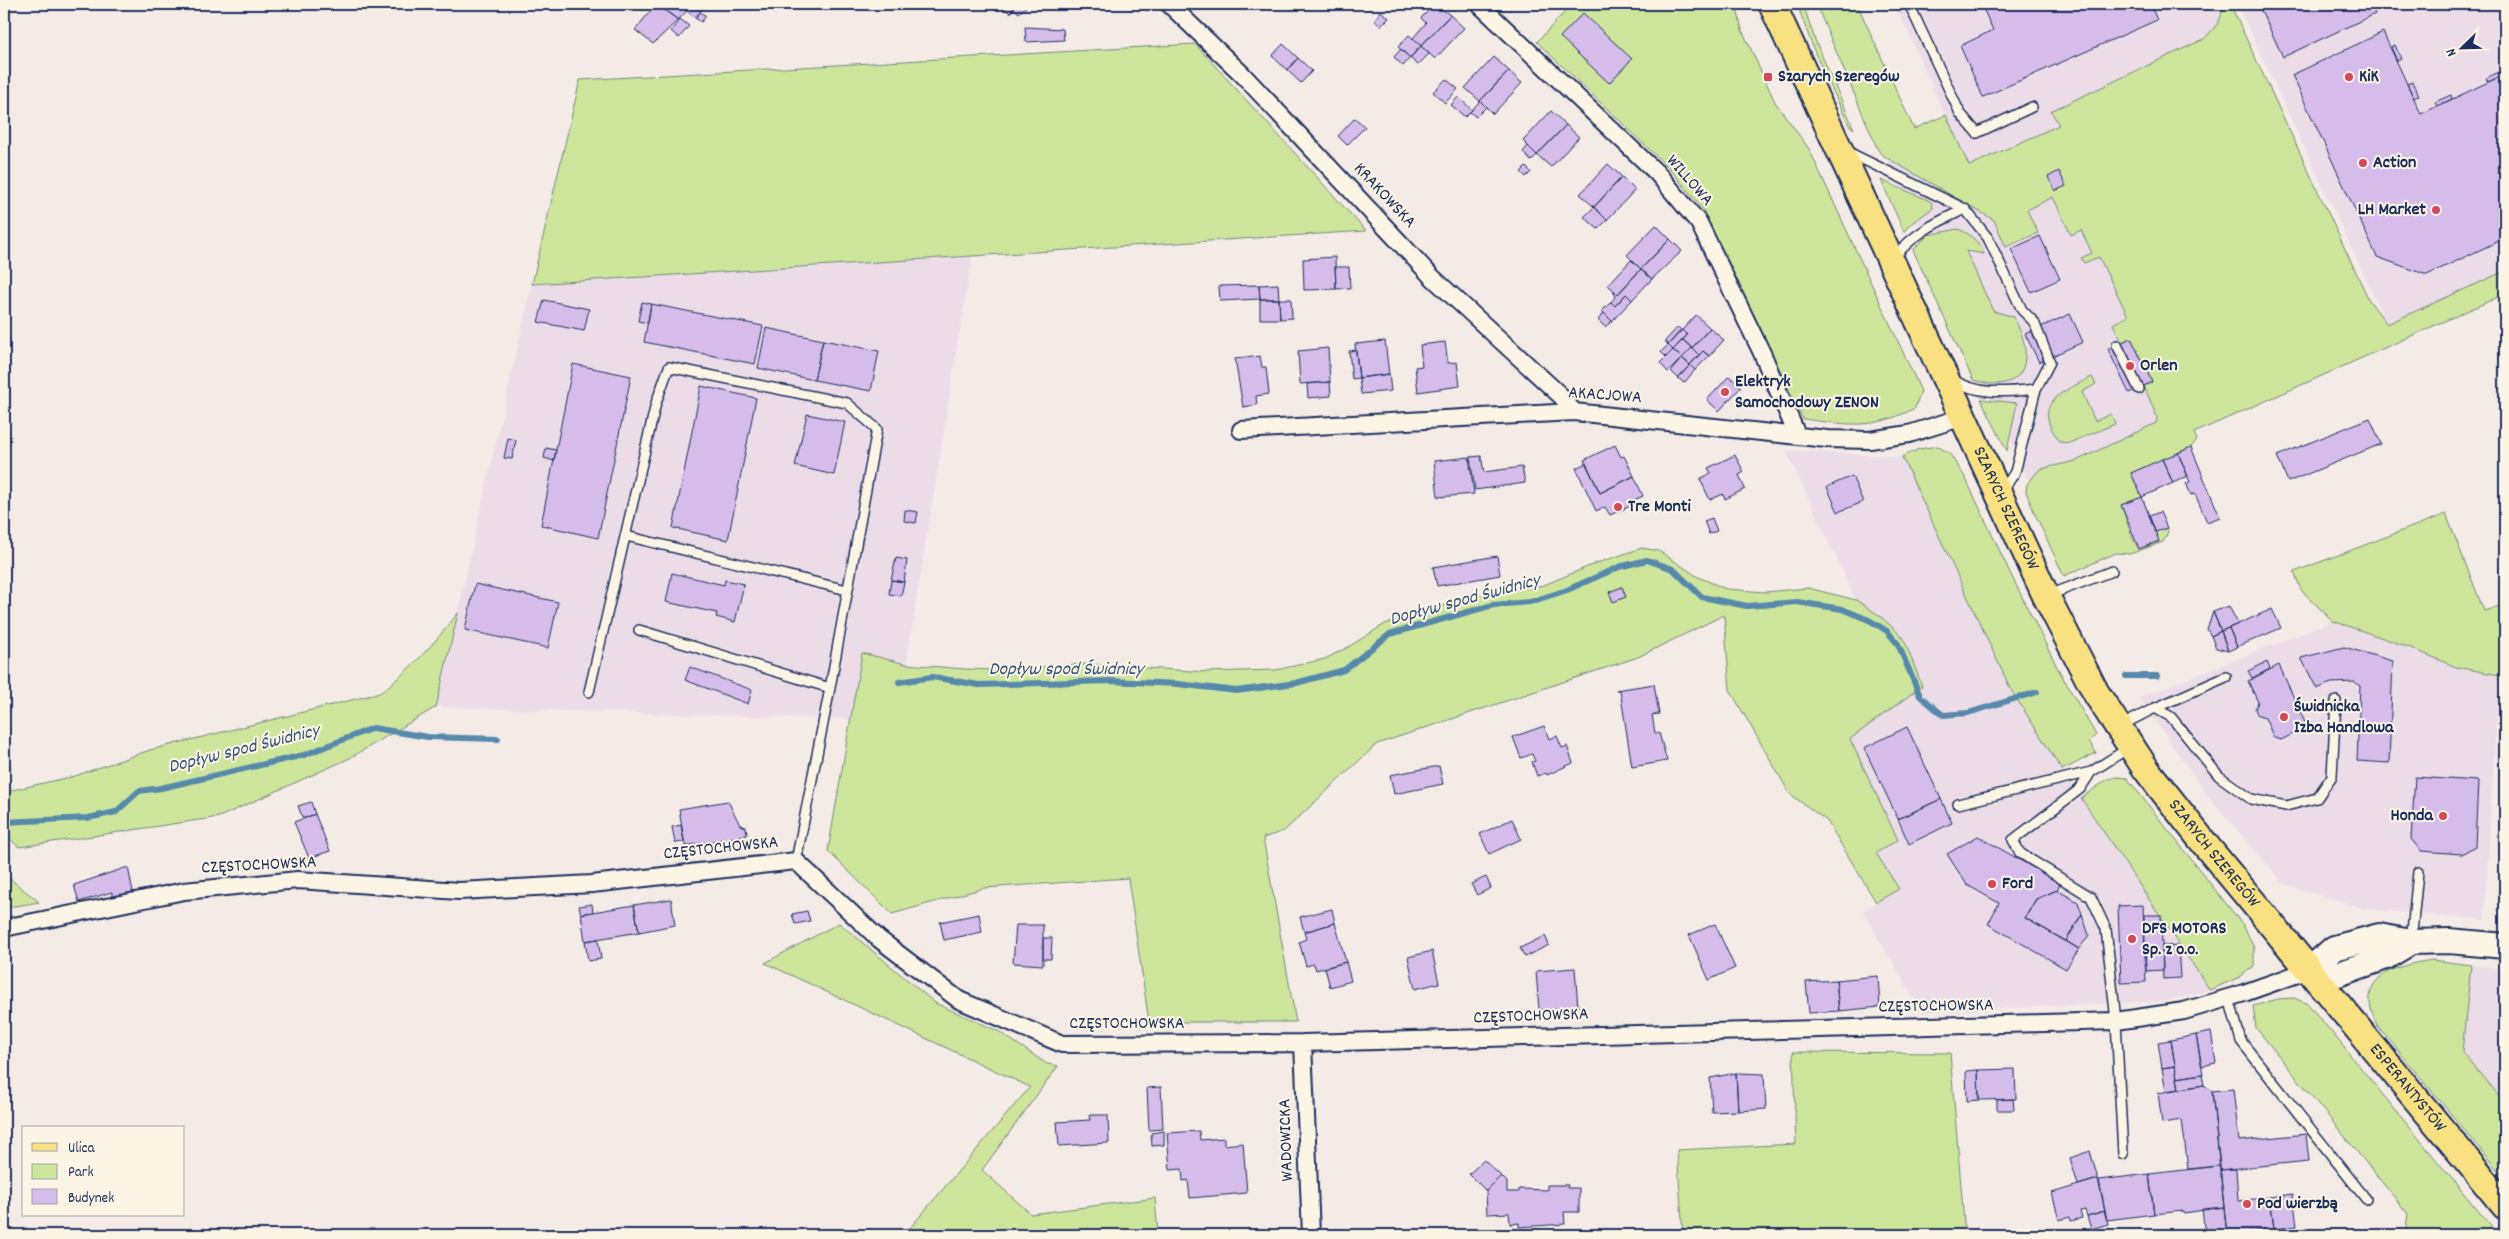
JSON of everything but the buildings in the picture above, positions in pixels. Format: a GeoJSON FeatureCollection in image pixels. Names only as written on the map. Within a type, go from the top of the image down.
{"type":"FeatureCollection","features":[{"type":"Feature","properties":{"kind":"main road","name":"SZARYCH SZEREGÓW"},"geometry":{"type":"LineString","coordinates":[[1772,4],[2046,596],[2079,662],[2124,737],[2208,848],[2309,970]]}},
{"type":"Feature","properties":{"kind":"main road","name":"ESPERANTYSTÓW"},"geometry":{"type":"LineString","coordinates":[[2309,970],[2505,1206]]}},
{"type":"Feature","properties":{"kind":"street","name":"KRAKOWSKA"},"geometry":{"type":"LineString","coordinates":[[1169,4],[1242,74],[1432,277],[1561,396],[1574,412]]}},
{"type":"Feature","properties":{"kind":"street","name":"WILLOWA"},"geometry":{"type":"LineString","coordinates":[[1479,4],[1657,173],[1698,223],[1762,353],[1797,435]]}},
{"type":"Feature","properties":{"kind":"street","name":"AKACJOWA"},"geometry":{"type":"LineString","coordinates":[[1241,430],[1574,412],[1797,435],[1870,440],[1910,434],[1963,417]]}},
{"type":"Feature","properties":{"kind":"street","name":"CZĘSTOCHOWSKA"},"geometry":{"type":"LineString","coordinates":[[4,928],[184,891],[298,880],[459,891],[592,884],[796,860],[880,939],[959,1000],[1062,1044],[1303,1044],[2116,1021],[2184,1011],[2229,998],[2309,970]]}},
{"type":"Feature","properties":{"kind":"street"},"geometry":{"type":"LineString","coordinates":[[2309,970],[2338,974],[2386,957],[2411,942],[2449,941],[2505,946]]}},
{"type":"Feature","properties":{"kind":"street","name":"WADOWICKA"},"geometry":{"type":"LineString","coordinates":[[1303,1044],[1311,1235]]}},
{"type":"Feature","properties":{"kind":"lane"},"geometry":{"type":"LineString","coordinates":[[1910,4],[1960,113],[1976,133],[2032,107]]}},
{"type":"Feature","properties":{"kind":"lane"},"geometry":{"type":"LineString","coordinates":[[1840,149],[1965,209],[1988,238],[2022,310],[2034,322],[2050,362],[2036,389],[2015,472],[2000,496]]}},
{"type":"Feature","properties":{"kind":"lane"},"geometry":{"type":"LineString","coordinates":[[1890,261],[1911,238],[1928,226],[1965,209]]}},
{"type":"Feature","properties":{"kind":"lane"},"geometry":{"type":"LineString","coordinates":[[2117,345],[2139,389]]}},
{"type":"Feature","properties":{"kind":"lane"},"geometry":{"type":"LineString","coordinates":[[590,692],[656,404],[668,367],[847,403],[877,429],[830,688],[796,860]]}},
{"type":"Feature","properties":{"kind":"lane"},"geometry":{"type":"LineString","coordinates":[[1942,373],[1960,384],[1994,393],[2036,389]]}},
{"type":"Feature","properties":{"kind":"lane"},"geometry":{"type":"LineString","coordinates":[[626,536],[847,590]]}},
{"type":"Feature","properties":{"kind":"lane"},"geometry":{"type":"LineString","coordinates":[[2046,596],[2112,571]]}},
{"type":"Feature","properties":{"kind":"lane"},"geometry":{"type":"LineString","coordinates":[[639,630],[830,688]]}},
{"type":"Feature","properties":{"kind":"lane"},"geometry":{"type":"LineString","coordinates":[[2123,1154],[2116,1021],[2106,929],[2091,897],[2020,853],[2013,840],[2080,789],[2091,772],[2155,708],[2226,678]]}},
{"type":"Feature","properties":{"kind":"lane"},"geometry":{"type":"LineString","coordinates":[[2155,708],[2170,717],[2219,776],[2251,799],[2286,806],[2317,798],[2332,776],[2336,701]]}},
{"type":"Feature","properties":{"kind":"lane"},"geometry":{"type":"LineString","coordinates":[[1958,804],[2091,772]]}},
{"type":"Feature","properties":{"kind":"lane"},"geometry":{"type":"LineString","coordinates":[[2411,942],[2418,872]]}},
{"type":"Feature","properties":{"kind":"lane"},"geometry":{"type":"LineString","coordinates":[[2229,998],[2241,1041],[2366,1199]]}},
{"type":"Feature","properties":{"kind":"shaded area"},"geometry":{"type":"Polygon","coordinates":[[[1895,4],[2221,4],[2222,16],[2216,27],[2204,38],[2052,111],[2059,125],[1968,166],[1895,4]]]}},
{"type":"Feature","properties":{"kind":"shaded area"},"geometry":{"type":"Polygon","coordinates":[[[2237,4],[2505,4],[2505,271],[2387,324],[2237,4]]]}},
{"type":"Feature","properties":{"kind":"shaded area"},"geometry":{"type":"Polygon","coordinates":[[[1887,158],[1936,186],[2061,167],[2194,433],[2039,505],[1887,158]]]}},
{"type":"Feature","properties":{"kind":"shaded area"},"geometry":{"type":"Polygon","coordinates":[[[972,255],[906,664],[862,653],[851,719],[436,707],[532,284],[972,255]]]}},
{"type":"Feature","properties":{"kind":"shaded area"},"geometry":{"type":"Polygon","coordinates":[[[1786,450],[1902,457],[2011,690],[2094,818],[2210,990],[2165,1001],[1922,1012],[1863,912],[1876,902],[1876,853],[1898,840],[1850,739],[1907,650],[1902,637],[1880,616],[1856,600],[1786,450]]]}},
{"type":"Feature","properties":{"kind":"shaded area"},"geometry":{"type":"Polygon","coordinates":[[[2333,621],[2406,646],[2456,667],[2499,675],[2484,920],[2366,909],[2284,884],[2209,797],[2139,698],[2333,621]]]}},
{"type":"Feature","properties":{"kind":"shaded area"},"geometry":{"type":"Polygon","coordinates":[[[2471,965],[2505,969],[2505,1104],[2462,1053],[2471,965]]]}},
{"type":"Feature","properties":{"kind":"green space"},"geometry":{"type":"Polygon","coordinates":[[[1572,4],[1736,4],[1742,30],[1775,102],[1809,149],[1921,391],[1915,408],[1886,420],[1873,423],[1848,424],[1803,419],[1702,208],[1669,168],[1537,42],[1572,4]]]}},
{"type":"Feature","properties":{"kind":"green space"},"geometry":{"type":"Polygon","coordinates":[[[1797,4],[1803,4],[1815,40],[1854,129],[1849,125],[1815,53],[1797,4]]]}},
{"type":"Feature","properties":{"kind":"green space"},"geometry":{"type":"Polygon","coordinates":[[[1816,4],[1857,4],[1914,129],[1946,115],[1969,166],[2059,125],[2051,111],[2204,39],[2220,19],[2221,4],[2230,4],[2369,300],[2387,324],[2505,271],[2505,294],[2194,433],[2197,440],[2191,447],[2131,473],[2142,497],[2121,505],[2133,539],[2139,549],[2159,542],[2155,532],[2167,528],[2168,532],[2163,542],[2130,554],[2116,553],[2064,576],[2026,492],[2027,484],[2040,469],[2076,461],[2156,423],[2157,417],[2144,386],[2152,382],[2131,338],[2122,342],[2113,324],[2128,316],[2099,257],[2084,263],[2081,258],[2092,253],[2081,230],[2071,235],[2053,197],[2027,210],[2038,233],[2006,247],[1994,220],[1882,155],[1878,150],[1816,4]]]}},
{"type":"Feature","properties":{"kind":"green space"},"geometry":{"type":"Polygon","coordinates":[[[1195,44],[1366,231],[532,284],[580,80],[1195,44]]]}},
{"type":"Feature","properties":{"kind":"green space"},"geometry":{"type":"Polygon","coordinates":[[[1881,180],[1928,200],[1932,203],[1933,208],[1909,225],[1904,232],[1881,180]]]}},
{"type":"Feature","properties":{"kind":"green space"},"geometry":{"type":"Polygon","coordinates":[[[1958,229],[1974,239],[1984,254],[1966,251],[1993,311],[2014,317],[2023,338],[2025,347],[2024,363],[2016,378],[2009,382],[1992,384],[1973,380],[1913,250],[1928,235],[1958,229]]]}},
{"type":"Feature","properties":{"kind":"green space"},"geometry":{"type":"Polygon","coordinates":[[[2092,377],[2096,384],[2082,392],[2095,421],[2111,414],[2115,424],[2069,443],[2060,442],[2051,429],[2048,418],[2049,409],[2053,401],[2060,394],[2092,377]]]}},
{"type":"Feature","properties":{"kind":"green space"},"geometry":{"type":"Polygon","coordinates":[[[1981,399],[2017,403],[2007,451],[1981,399]]]}},
{"type":"Feature","properties":{"kind":"green space"},"geometry":{"type":"Polygon","coordinates":[[[1937,446],[1949,453],[1965,477],[2057,667],[2096,735],[2089,741],[2096,753],[2062,770],[2011,690],[1902,457],[1919,449],[1937,446]]]}},
{"type":"Feature","properties":{"kind":"green space"},"geometry":{"type":"Polygon","coordinates":[[[2446,514],[2484,611],[2505,604],[2505,676],[2456,667],[2406,646],[2333,621],[2301,590],[2294,572],[2446,514]]]}},
{"type":"Feature","properties":{"kind":"green space"},"geometry":{"type":"Polygon","coordinates":[[[1642,548],[1659,551],[1698,577],[1726,589],[1765,592],[1808,588],[1856,600],[1880,616],[1903,637],[1922,686],[1850,739],[1898,840],[1876,853],[1899,889],[1876,902],[1827,821],[1790,794],[1730,690],[1724,615],[1638,657],[1377,744],[1284,831],[1263,838],[1296,1022],[1149,1022],[1128,878],[984,888],[892,914],[828,851],[862,653],[906,664],[964,669],[996,670],[1084,664],[1206,672],[1276,670],[1325,659],[1385,624],[1472,597],[1544,585],[1597,563],[1642,548]]]}},
{"type":"Feature","properties":{"kind":"green space"},"geometry":{"type":"Polygon","coordinates":[[[458,613],[436,707],[350,758],[219,817],[19,847],[4,834],[4,792],[75,776],[150,750],[380,693],[422,655],[458,613]]]}},
{"type":"Feature","properties":{"kind":"green space"},"geometry":{"type":"Polygon","coordinates":[[[2116,777],[2127,778],[2243,925],[2254,948],[2254,966],[2240,977],[2210,990],[2081,798],[2108,779],[2116,777]]]}},
{"type":"Feature","properties":{"kind":"green space"},"geometry":{"type":"Polygon","coordinates":[[[4,874],[39,902],[4,908],[4,874]]]}},
{"type":"Feature","properties":{"kind":"green space"},"geometry":{"type":"Polygon","coordinates":[[[839,923],[935,1003],[998,1031],[1047,1064],[1058,1066],[982,1170],[1031,1214],[1155,1198],[1158,1235],[904,1235],[1030,1087],[765,963],[839,923]]]}},
{"type":"Feature","properties":{"kind":"green space"},"geometry":{"type":"Polygon","coordinates":[[[2432,960],[2471,965],[2462,1052],[2505,1104],[2505,1179],[2377,1025],[2371,1008],[2370,995],[2374,984],[2381,976],[2404,966],[2432,960]]]}},
{"type":"Feature","properties":{"kind":"green space"},"geometry":{"type":"Polygon","coordinates":[[[2294,998],[2306,1003],[2319,1017],[2498,1235],[2405,1235],[2408,1214],[2256,1028],[2253,1006],[2278,999],[2294,998]]]}},
{"type":"Feature","properties":{"kind":"green space"},"geometry":{"type":"Polygon","coordinates":[[[1793,1052],[1950,1053],[1965,1235],[1683,1235],[1677,1150],[1796,1144],[1793,1052]]]}},
{"type":"Feature","properties":{"kind":"waterway","name":"Dopływ spod Świdnicy"},"geometry":{"type":"LineString","coordinates":[[899,682],[932,677],[979,685],[1109,681],[1178,684],[1236,691],[1296,683],[1344,670],[1390,634],[1493,605],[1530,602],[1567,590],[1619,567],[1647,560],[1673,569],[1702,597],[1747,606],[1797,602],[1842,609],[1869,620],[1887,631],[1898,644],[1920,696],[1943,715],[1968,713],[2037,692]]}},
{"type":"Feature","properties":{"kind":"waterway","name":"Dopływ spod Świdnicy"},"geometry":{"type":"LineString","coordinates":[[2126,676],[2157,676]]}},
{"type":"Feature","properties":{"kind":"waterway","name":"Dopływ spod Świdnicy"},"geometry":{"type":"LineString","coordinates":[[4,822],[88,818],[116,812],[139,791],[161,788],[304,755],[373,728],[428,737],[498,739]]}},
{"type":"Feature","properties":{"kind":"place","name":"Szarych Szeregów"},"geometry":{"type":"Point","coordinates":[1768,77]}},
{"type":"Feature","properties":{"kind":"place","name":"KiK"},"geometry":{"type":"Point","coordinates":[2349,77]}},
{"type":"Feature","properties":{"kind":"place","name":"Action"},"geometry":{"type":"Point","coordinates":[2363,163]}},
{"type":"Feature","properties":{"kind":"place","name":"LH Market"},"geometry":{"type":"Point","coordinates":[2436,210]}},
{"type":"Feature","properties":{"kind":"place","name":"Orlen"},"geometry":{"type":"Point","coordinates":[2130,366]}},
{"type":"Feature","properties":{"kind":"place","name":"Elektryk Samochodowy ZENON"},"geometry":{"type":"Point","coordinates":[1725,392]}},
{"type":"Feature","properties":{"kind":"place","name":"Tre Monti"},"geometry":{"type":"Point","coordinates":[1618,507]}},
{"type":"Feature","properties":{"kind":"place","name":"Świdnicka Izba Handlowa"},"geometry":{"type":"Point","coordinates":[2284,717]}},
{"type":"Feature","properties":{"kind":"place","name":"Honda"},"geometry":{"type":"Point","coordinates":[2443,816]}},
{"type":"Feature","properties":{"kind":"place","name":"Ford"},"geometry":{"type":"Point","coordinates":[1992,884]}},
{"type":"Feature","properties":{"kind":"place","name":"DFS MOTORS Sp. z o.o."},"geometry":{"type":"Point","coordinates":[2132,939]}},
{"type":"Feature","properties":{"kind":"place","name":"Pod wierzbą"},"geometry":{"type":"Point","coordinates":[2247,1204]}}]}
